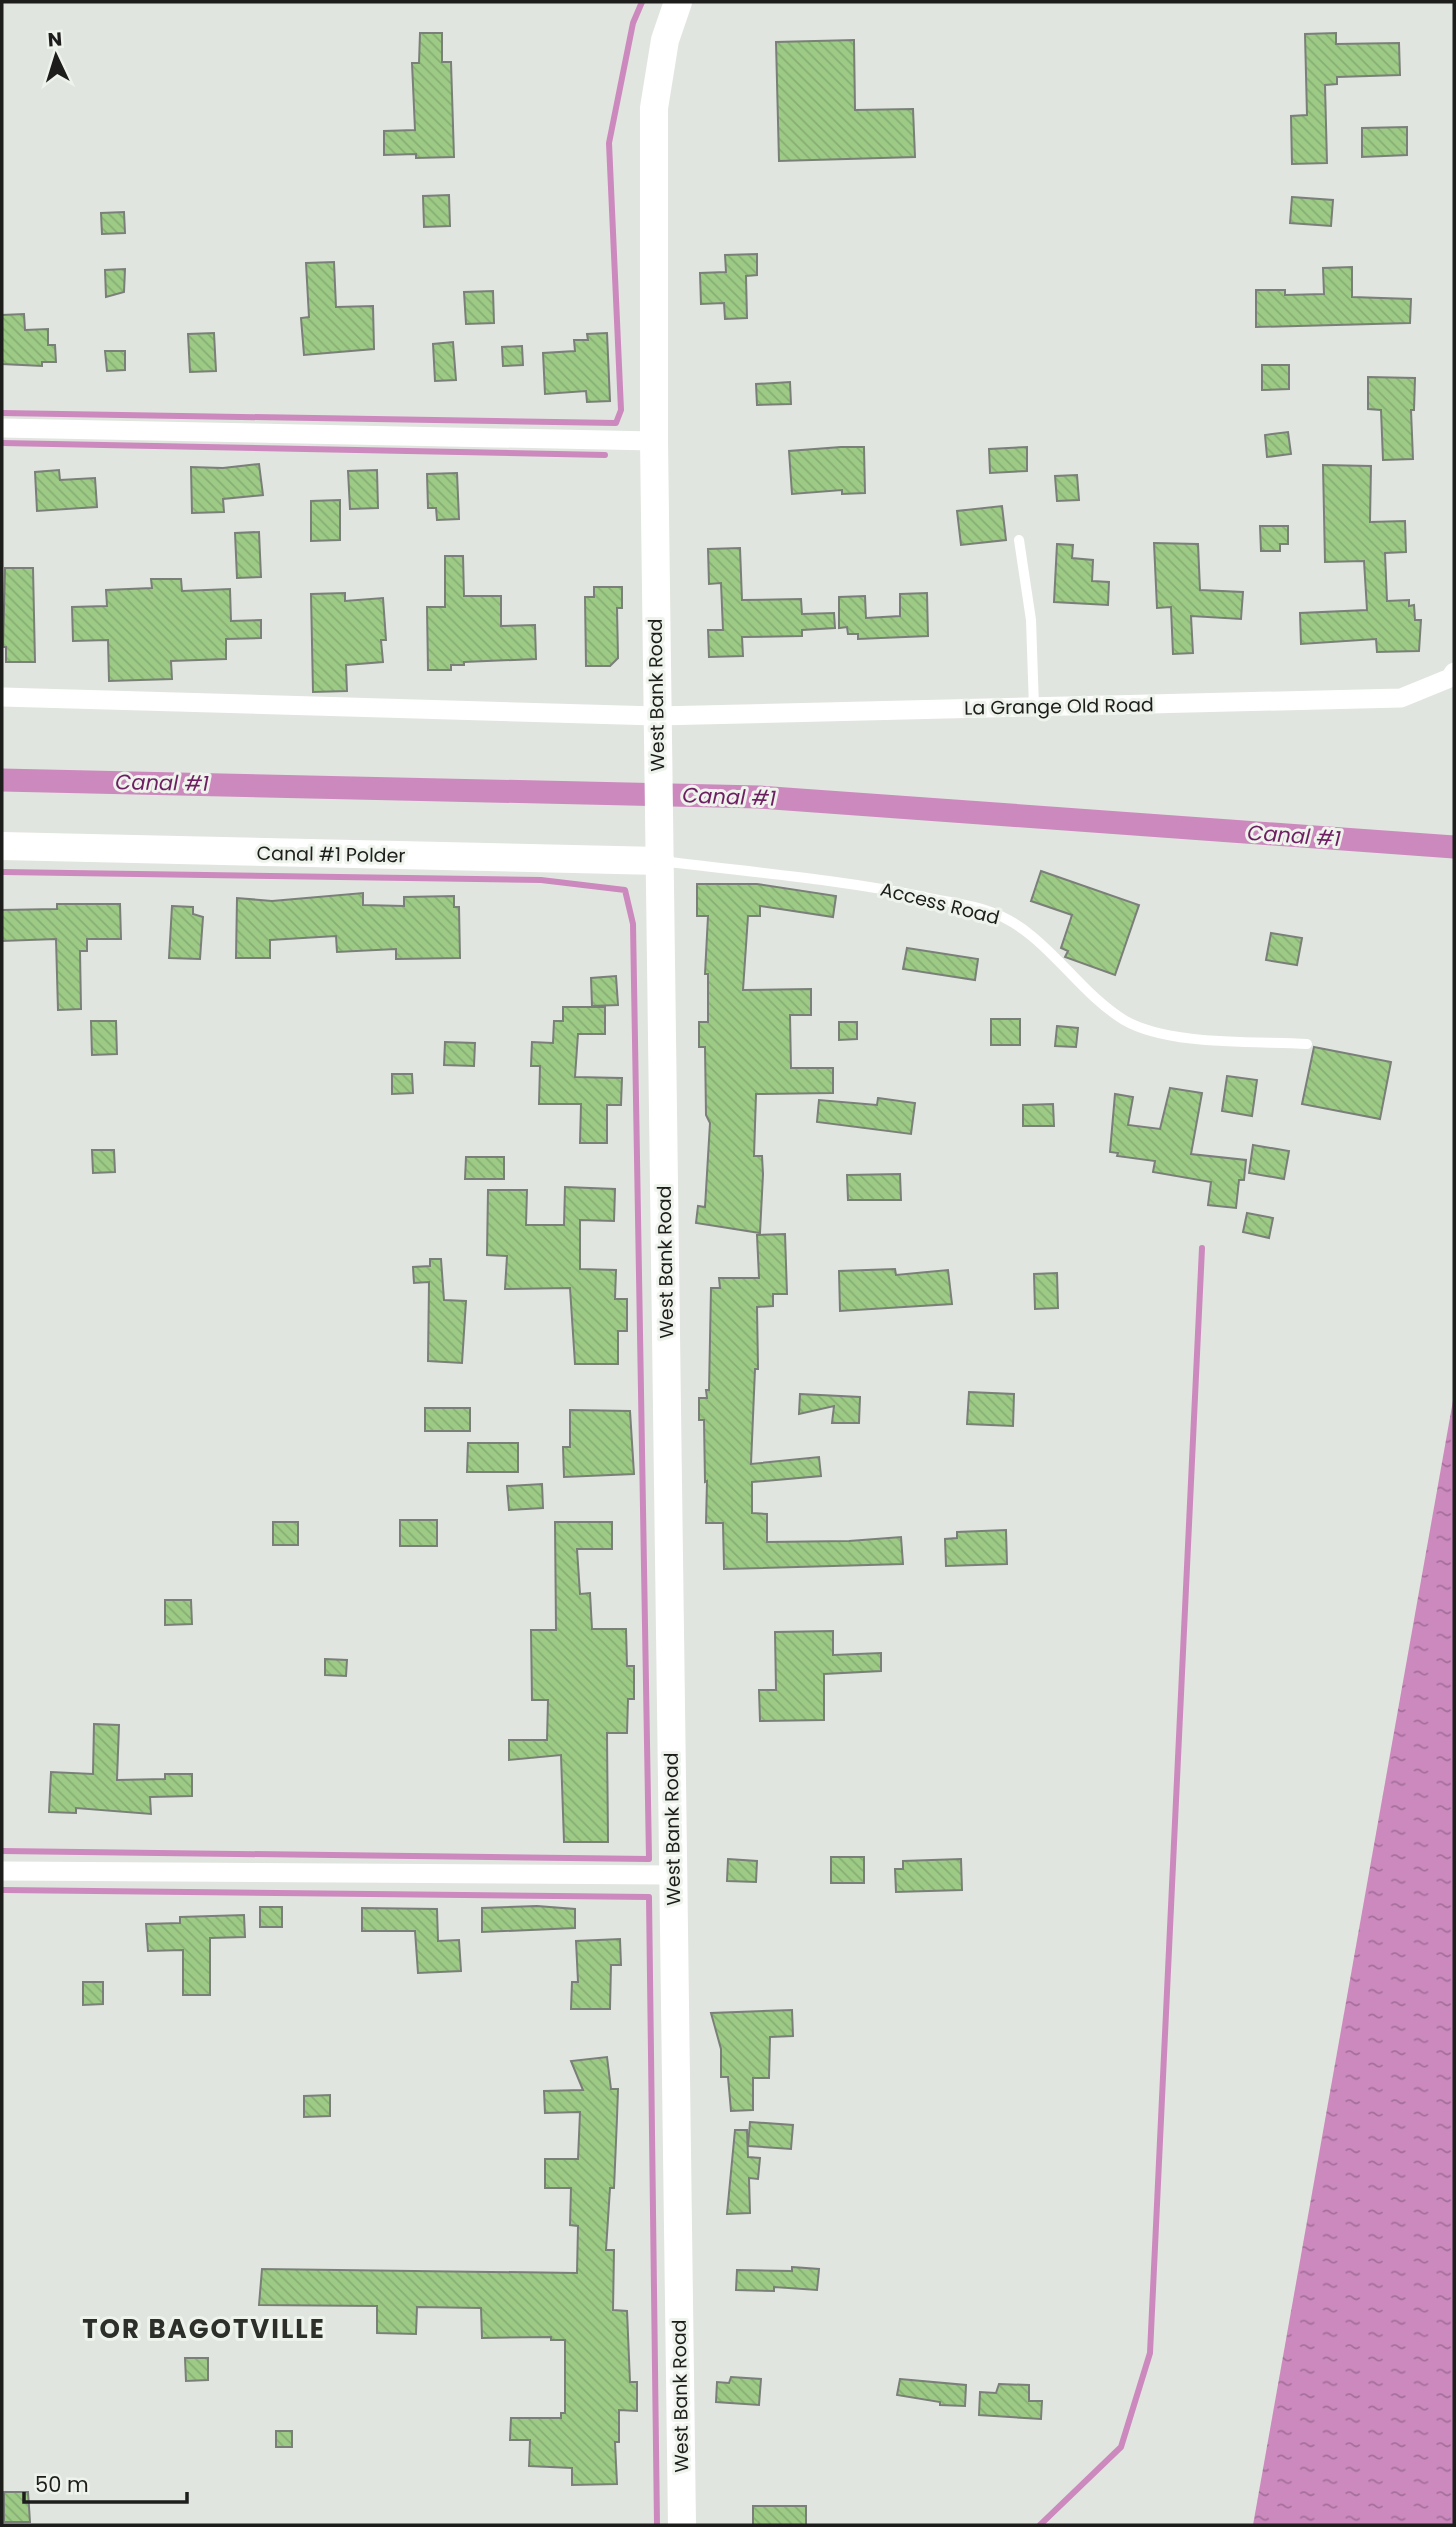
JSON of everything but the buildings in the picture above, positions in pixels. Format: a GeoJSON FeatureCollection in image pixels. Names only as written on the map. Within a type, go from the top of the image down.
{"type":"FeatureCollection","features":[{"type":"Feature","properties":{"kind":"street","name":"West Bank Road"},"geometry":{"type":"LineString","coordinates":[[678,2],[665,40],[654,108],[654,441],[682,2525]]}},
{"type":"Feature","properties":{"kind":"street"},"geometry":{"type":"LineString","coordinates":[[2,428],[654,441]]}},
{"type":"Feature","properties":{"kind":"street","name":"La Grange Old Road"},"geometry":{"type":"LineString","coordinates":[[2,697],[657,727],[1034,707],[1401,698],[1450,678],[1454,672]]}},
{"type":"Feature","properties":{"kind":"street","name":"Canal #1 Polder"},"geometry":{"type":"LineString","coordinates":[[2,846],[660,861]]}},
{"type":"Feature","properties":{"kind":"street"},"geometry":{"type":"LineString","coordinates":[[2,1871],[673,1875]]}},
{"type":"Feature","properties":{"kind":"lane"},"geometry":{"type":"LineString","coordinates":[[1019,540],[1031,620],[1034,707]]}},
{"type":"Feature","properties":{"kind":"lane","name":"Access Road"},"geometry":{"type":"LineString","coordinates":[[660,861],[878,887],[987,911],[1007,919],[1025,932],[1110,1009],[1138,1027],[1174,1036],[1307,1044]]}},
{"type":"Feature","properties":{"kind":"water"},"geometry":{"type":"Polygon","coordinates":[[[1454,1395],[1454,2525],[1253,2525],[1454,1395]]]}},
{"type":"Feature","properties":{"kind":"waterway"},"geometry":{"type":"LineString","coordinates":[[2,413],[616,423],[621,410],[609,143],[633,23],[642,2]]}},
{"type":"Feature","properties":{"kind":"waterway"},"geometry":{"type":"LineString","coordinates":[[2,443],[605,455]]}},
{"type":"Feature","properties":{"kind":"waterway","name":"Canal #1"},"geometry":{"type":"LineString","coordinates":[[2,780],[759,797],[1454,847]]}},
{"type":"Feature","properties":{"kind":"waterway"},"geometry":{"type":"LineString","coordinates":[[2,872],[541,880],[625,890],[633,924],[649,1859],[2,1851]]}},
{"type":"Feature","properties":{"kind":"waterway"},"geometry":{"type":"LineString","coordinates":[[1040,2525],[1121,2447],[1150,2353],[1202,1248]]}},
{"type":"Feature","properties":{"kind":"waterway"},"geometry":{"type":"LineString","coordinates":[[2,1890],[649,1897],[657,2525]]}},
{"type":"Feature","properties":{"kind":"district","name":"TOR BAGOTVILLE"},"geometry":{"type":"Point","coordinates":[204,2329]}}]}
